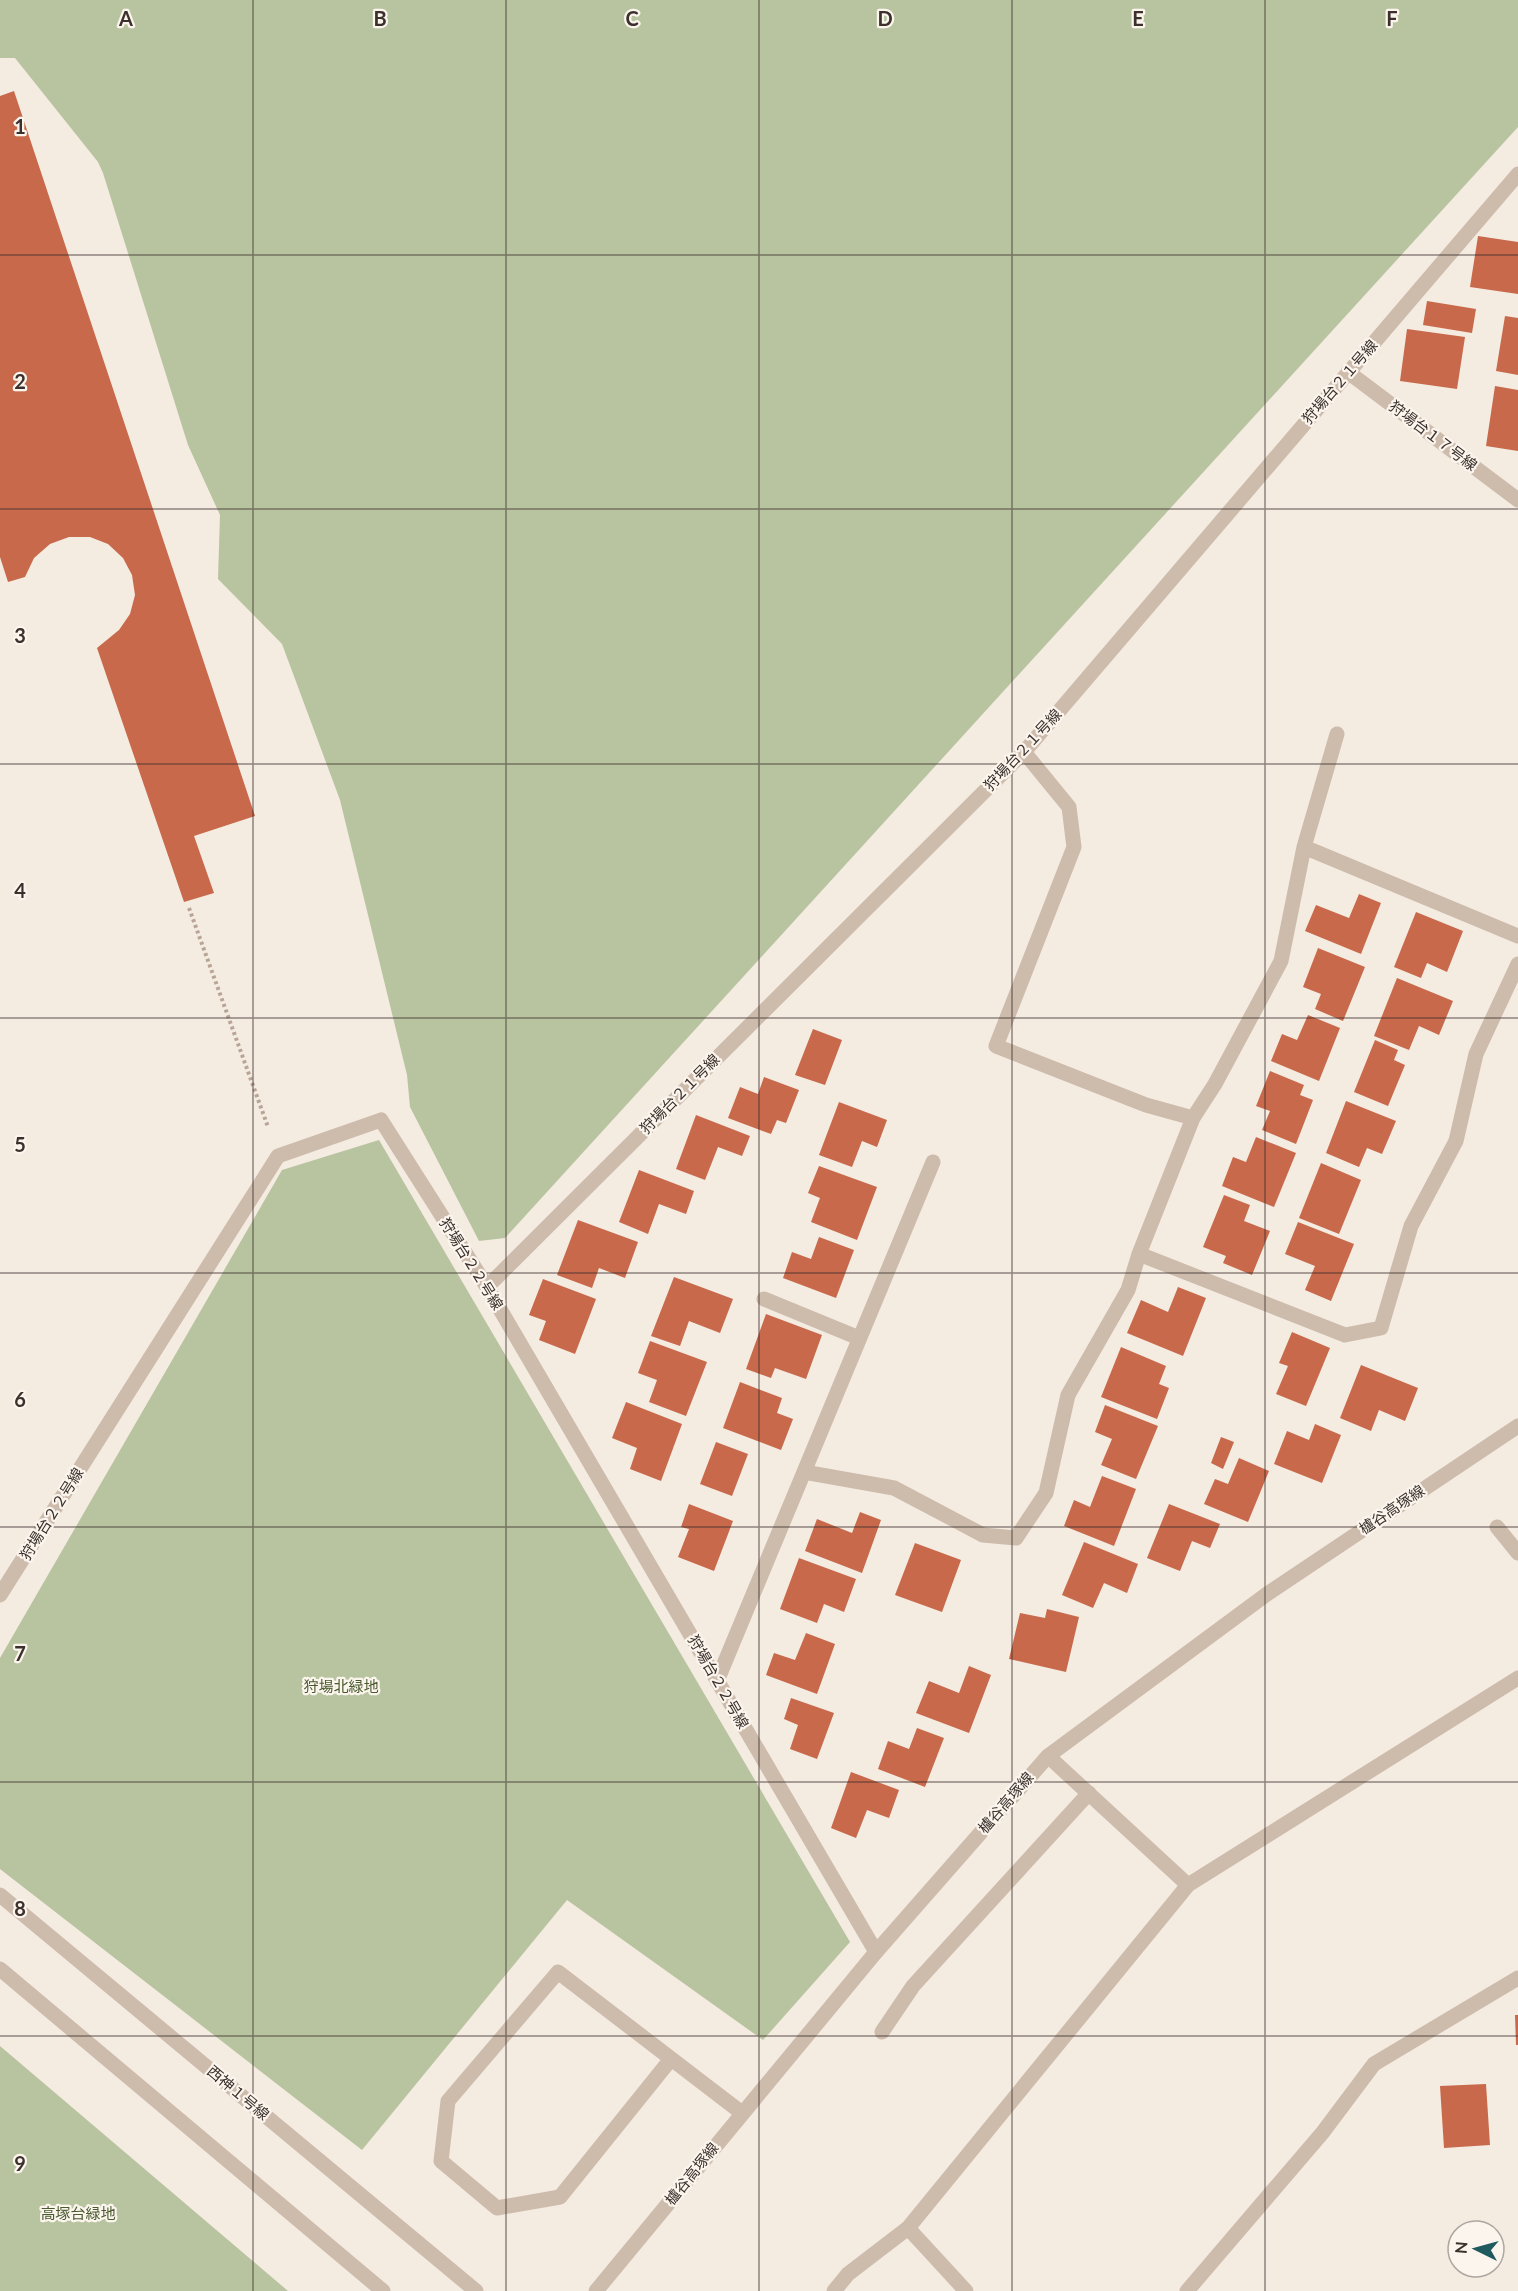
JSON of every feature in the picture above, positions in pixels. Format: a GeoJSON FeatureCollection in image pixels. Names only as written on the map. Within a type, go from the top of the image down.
{"type":"FeatureCollection","features":[{"type":"Feature","properties":{"kind":"street","name":"狩場台２１号線"},"geometry":{"type":"LineString","coordinates":[[487,1287],[1024,752],[1518,174]]}},
{"type":"Feature","properties":{"kind":"street","name":"狩場台１７号線"},"geometry":{"type":"LineString","coordinates":[[1348,372],[1518,500]]}},
{"type":"Feature","properties":{"kind":"street"},"geometry":{"type":"LineString","coordinates":[[804,1472],[894,1488],[983,1535],[1016,1538],[1046,1493],[1068,1395],[1128,1290],[1139,1254],[1193,1118],[1215,1084],[1281,961],[1304,848],[1337,734]]}},
{"type":"Feature","properties":{"kind":"street"},"geometry":{"type":"LineString","coordinates":[[1024,752],[1070,807],[1074,847],[996,1046],[1146,1105],[1193,1118]]}},
{"type":"Feature","properties":{"kind":"street"},"geometry":{"type":"LineString","coordinates":[[1304,848],[1518,936]]}},
{"type":"Feature","properties":{"kind":"street"},"geometry":{"type":"LineString","coordinates":[[1139,1254],[1345,1335],[1381,1328],[1411,1227],[1456,1141],[1476,1054],[1518,964]]}},
{"type":"Feature","properties":{"kind":"street","name":"狩場台２２号線"},"geometry":{"type":"LineString","coordinates":[[0,1595],[278,1156],[381,1120],[487,1287],[876,1952]]}},
{"type":"Feature","properties":{"kind":"street"},"geometry":{"type":"LineString","coordinates":[[717,1681],[933,1162]]}},
{"type":"Feature","properties":{"kind":"street"},"geometry":{"type":"LineString","coordinates":[[764,1299],[859,1338]]}},
{"type":"Feature","properties":{"kind":"street","name":"櫨谷高塚線"},"geometry":{"type":"LineString","coordinates":[[596,2291],[876,1952],[1048,1756],[1267,1594],[1518,1426]]}},
{"type":"Feature","properties":{"kind":"street"},"geometry":{"type":"LineString","coordinates":[[1497,1527],[1518,1553]]}},
{"type":"Feature","properties":{"kind":"street"},"geometry":{"type":"LineString","coordinates":[[834,2291],[848,2274],[908,2228],[1188,1885],[1518,1678]]}},
{"type":"Feature","properties":{"kind":"street"},"geometry":{"type":"LineString","coordinates":[[1048,1756],[1188,1885]]}},
{"type":"Feature","properties":{"kind":"street"},"geometry":{"type":"LineString","coordinates":[[882,2032],[913,1986],[1089,1793]]}},
{"type":"Feature","properties":{"kind":"street","name":"西神１号線"},"geometry":{"type":"LineString","coordinates":[[0,1895],[476,2291]]}},
{"type":"Feature","properties":{"kind":"street"},"geometry":{"type":"LineString","coordinates":[[0,1969],[383,2291]]}},
{"type":"Feature","properties":{"kind":"street"},"geometry":{"type":"LineString","coordinates":[[671,2059],[560,2197],[497,2208],[441,2161],[448,2101],[558,1971],[742,2113]]}},
{"type":"Feature","properties":{"kind":"street"},"geometry":{"type":"LineString","coordinates":[[1187,2291],[1323,2132],[1374,2064],[1518,1978]]}},
{"type":"Feature","properties":{"kind":"street"},"geometry":{"type":"LineString","coordinates":[[908,2228],[966,2291]]}},
{"type":"Feature","properties":{"kind":"path"},"geometry":{"type":"LineString","coordinates":[[189,908],[278,1156]]}},
{"type":"Feature","properties":{"kind":"green space"},"geometry":{"type":"Polygon","coordinates":[[[0,0],[1518,0],[1518,127],[505,1238],[479,1241],[410,1107],[407,1075],[340,800],[282,644],[218,579],[220,515],[188,445],[103,173],[98,162],[15,58],[0,58],[0,0]]]}},
{"type":"Feature","properties":{"kind":"green space","name":"狩場北緑地"},"geometry":{"type":"Polygon","coordinates":[[[379,1140],[850,1942],[763,2040],[567,1900],[362,2150],[0,1869],[0,1658],[282,1170],[379,1140]]]}},
{"type":"Feature","properties":{"kind":"green space","name":"高塚台緑地"},"geometry":{"type":"Polygon","coordinates":[[[0,2046],[288,2291],[0,2291],[0,2046]]]}},
{"type":"Feature","properties":{"kind":"building"},"geometry":{"type":"Polygon","coordinates":[[[14,91],[255,816],[194,836],[214,893],[184,902],[97,648],[119,630],[130,614],[135,595],[132,575],[123,558],[108,544],[90,537],[69,537],[50,544],[34,558],[25,577],[8,582],[0,557],[0,96],[14,91]]]}},
{"type":"Feature","properties":{"kind":"building"},"geometry":{"type":"Polygon","coordinates":[[[1478,236],[1518,242],[1518,294],[1470,287],[1478,236]]]}},
{"type":"Feature","properties":{"kind":"building"},"geometry":{"type":"Polygon","coordinates":[[[1427,301],[1476,309],[1472,333],[1423,325],[1427,301]]]}},
{"type":"Feature","properties":{"kind":"building"},"geometry":{"type":"Polygon","coordinates":[[[1505,316],[1518,318],[1518,375],[1496,371],[1505,316]]]}},
{"type":"Feature","properties":{"kind":"building"},"geometry":{"type":"Polygon","coordinates":[[[1407,329],[1465,337],[1457,389],[1400,381],[1407,329]]]}},
{"type":"Feature","properties":{"kind":"building"},"geometry":{"type":"Polygon","coordinates":[[[1495,386],[1518,390],[1518,451],[1486,446],[1495,386]]]}},
{"type":"Feature","properties":{"kind":"building"},"geometry":{"type":"Polygon","coordinates":[[[1359,894],[1381,903],[1361,954],[1305,931],[1316,905],[1349,918],[1359,894]]]}},
{"type":"Feature","properties":{"kind":"building"},"geometry":{"type":"Polygon","coordinates":[[[1416,912],[1463,931],[1447,972],[1427,963],[1421,978],[1394,967],[1416,912]]]}},
{"type":"Feature","properties":{"kind":"building"},"geometry":{"type":"Polygon","coordinates":[[[1318,948],[1365,967],[1343,1021],[1315,1009],[1321,994],[1303,987],[1318,948]]]}},
{"type":"Feature","properties":{"kind":"building"},"geometry":{"type":"Polygon","coordinates":[[[1397,978],[1453,1001],[1439,1035],[1419,1026],[1409,1050],[1374,1036],[1397,978]]]}},
{"type":"Feature","properties":{"kind":"building"},"geometry":{"type":"Polygon","coordinates":[[[1308,1015],[1340,1028],[1319,1081],[1271,1061],[1282,1034],[1297,1040],[1308,1015]]]}},
{"type":"Feature","properties":{"kind":"building"},"geometry":{"type":"Polygon","coordinates":[[[813,1029],[842,1040],[825,1085],[795,1075],[813,1029]]]}},
{"type":"Feature","properties":{"kind":"building"},"geometry":{"type":"Polygon","coordinates":[[[1375,1040],[1398,1050],[1394,1060],[1405,1065],[1388,1106],[1354,1092],[1375,1040]]]}},
{"type":"Feature","properties":{"kind":"building"},"geometry":{"type":"Polygon","coordinates":[[[1270,1071],[1304,1085],[1300,1095],[1313,1100],[1296,1144],[1262,1130],[1270,1111],[1256,1106],[1270,1071]]]}},
{"type":"Feature","properties":{"kind":"building"},"geometry":{"type":"Polygon","coordinates":[[[764,1077],[799,1090],[786,1123],[777,1120],[771,1134],[728,1118],[740,1087],[758,1094],[764,1077]]]}},
{"type":"Feature","properties":{"kind":"building"},"geometry":{"type":"Polygon","coordinates":[[[1346,1101],[1396,1121],[1382,1154],[1367,1148],[1359,1167],[1326,1153],[1346,1101]]]}},
{"type":"Feature","properties":{"kind":"building"},"geometry":{"type":"Polygon","coordinates":[[[839,1102],[887,1120],[877,1147],[862,1141],[852,1167],[819,1155],[839,1102]]]}},
{"type":"Feature","properties":{"kind":"building"},"geometry":{"type":"Polygon","coordinates":[[[696,1115],[750,1136],[742,1156],[718,1147],[705,1180],[676,1169],[696,1115]]]}},
{"type":"Feature","properties":{"kind":"building"},"geometry":{"type":"Polygon","coordinates":[[[1256,1137],[1296,1153],[1274,1207],[1222,1186],[1233,1157],[1246,1162],[1256,1137]]]}},
{"type":"Feature","properties":{"kind":"building"},"geometry":{"type":"Polygon","coordinates":[[[1321,1163],[1361,1180],[1339,1234],[1299,1218],[1321,1163]]]}},
{"type":"Feature","properties":{"kind":"building"},"geometry":{"type":"Polygon","coordinates":[[[819,1166],[877,1187],[857,1240],[811,1222],[820,1198],[808,1193],[819,1166]]]}},
{"type":"Feature","properties":{"kind":"building"},"geometry":{"type":"Polygon","coordinates":[[[639,1170],[694,1191],[686,1214],[659,1204],[648,1234],[619,1222],[639,1170]]]}},
{"type":"Feature","properties":{"kind":"building"},"geometry":{"type":"Polygon","coordinates":[[[1224,1195],[1250,1205],[1244,1221],[1270,1231],[1252,1275],[1223,1263],[1226,1256],[1203,1247],[1224,1195]]]}},
{"type":"Feature","properties":{"kind":"building"},"geometry":{"type":"Polygon","coordinates":[[[578,1220],[638,1242],[625,1278],[599,1268],[592,1288],[557,1275],[578,1220]]]}},
{"type":"Feature","properties":{"kind":"building"},"geometry":{"type":"Polygon","coordinates":[[[1298,1222],[1354,1244],[1331,1301],[1305,1290],[1315,1266],[1285,1254],[1298,1222]]]}},
{"type":"Feature","properties":{"kind":"building"},"geometry":{"type":"Polygon","coordinates":[[[819,1237],[854,1250],[836,1298],[783,1278],[792,1252],[811,1259],[819,1237]]]}},
{"type":"Feature","properties":{"kind":"building"},"geometry":{"type":"Polygon","coordinates":[[[674,1277],[733,1299],[720,1333],[689,1321],[680,1346],[651,1336],[674,1277]]]}},
{"type":"Feature","properties":{"kind":"building"},"geometry":{"type":"Polygon","coordinates":[[[543,1279],[596,1299],[575,1354],[539,1340],[546,1321],[529,1315],[543,1279]]]}},
{"type":"Feature","properties":{"kind":"building"},"geometry":{"type":"Polygon","coordinates":[[[1178,1287],[1206,1298],[1183,1356],[1127,1333],[1141,1300],[1168,1312],[1178,1287]]]}},
{"type":"Feature","properties":{"kind":"building"},"geometry":{"type":"Polygon","coordinates":[[[766,1314],[822,1335],[806,1379],[775,1368],[771,1378],[746,1369],[766,1314]]]}},
{"type":"Feature","properties":{"kind":"building"},"geometry":{"type":"Polygon","coordinates":[[[1292,1332],[1330,1348],[1306,1406],[1276,1394],[1288,1366],[1279,1363],[1292,1332]]]}},
{"type":"Feature","properties":{"kind":"building"},"geometry":{"type":"Polygon","coordinates":[[[650,1341],[707,1362],[686,1416],[649,1402],[657,1380],[638,1373],[650,1341]]]}},
{"type":"Feature","properties":{"kind":"building"},"geometry":{"type":"Polygon","coordinates":[[[1121,1347],[1166,1366],[1159,1384],[1169,1388],[1157,1419],[1101,1397],[1121,1347]]]}},
{"type":"Feature","properties":{"kind":"building"},"geometry":{"type":"Polygon","coordinates":[[[1361,1365],[1418,1388],[1405,1421],[1379,1410],[1371,1431],[1340,1418],[1361,1365]]]}},
{"type":"Feature","properties":{"kind":"building"},"geometry":{"type":"Polygon","coordinates":[[[740,1382],[782,1398],[777,1413],[793,1419],[781,1450],[723,1428],[740,1382]]]}},
{"type":"Feature","properties":{"kind":"building"},"geometry":{"type":"Polygon","coordinates":[[[626,1402],[682,1424],[661,1481],[630,1469],[637,1448],[612,1438],[626,1402]]]}},
{"type":"Feature","properties":{"kind":"building"},"geometry":{"type":"Polygon","coordinates":[[[1105,1405],[1158,1426],[1136,1479],[1101,1465],[1112,1439],[1095,1432],[1105,1405]]]}},
{"type":"Feature","properties":{"kind":"building"},"geometry":{"type":"Polygon","coordinates":[[[1315,1424],[1341,1435],[1322,1483],[1274,1464],[1287,1431],[1309,1440],[1315,1424]]]}},
{"type":"Feature","properties":{"kind":"building"},"geometry":{"type":"Polygon","coordinates":[[[1221,1437],[1234,1442],[1223,1469],[1211,1463],[1221,1437]]]}},
{"type":"Feature","properties":{"kind":"building"},"geometry":{"type":"Polygon","coordinates":[[[716,1442],[748,1454],[732,1496],[700,1484],[716,1442]]]}},
{"type":"Feature","properties":{"kind":"building"},"geometry":{"type":"Polygon","coordinates":[[[1239,1458],[1269,1471],[1248,1522],[1204,1504],[1215,1479],[1228,1484],[1239,1458]]]}},
{"type":"Feature","properties":{"kind":"building"},"geometry":{"type":"Polygon","coordinates":[[[1102,1476],[1136,1489],[1114,1546],[1064,1526],[1074,1500],[1090,1507],[1102,1476]]]}},
{"type":"Feature","properties":{"kind":"building"},"geometry":{"type":"Polygon","coordinates":[[[689,1504],[733,1521],[714,1571],[678,1557],[689,1529],[681,1527],[689,1504]]]}},
{"type":"Feature","properties":{"kind":"building"},"geometry":{"type":"Polygon","coordinates":[[[1169,1504],[1220,1524],[1210,1548],[1192,1541],[1180,1571],[1147,1558],[1169,1504]]]}},
{"type":"Feature","properties":{"kind":"building"},"geometry":{"type":"Polygon","coordinates":[[[860,1512],[881,1520],[862,1573],[805,1551],[817,1519],[852,1533],[860,1512]]]}},
{"type":"Feature","properties":{"kind":"building"},"geometry":{"type":"Polygon","coordinates":[[[1084,1542],[1138,1564],[1127,1593],[1104,1583],[1093,1608],[1062,1595],[1084,1542]]]}},
{"type":"Feature","properties":{"kind":"building"},"geometry":{"type":"Polygon","coordinates":[[[915,1543],[961,1560],[942,1612],[895,1595],[915,1543]]]}},
{"type":"Feature","properties":{"kind":"building"},"geometry":{"type":"Polygon","coordinates":[[[799,1558],[856,1579],[844,1612],[824,1604],[817,1623],[780,1609],[799,1558]]]}},
{"type":"Feature","properties":{"kind":"building"},"geometry":{"type":"Polygon","coordinates":[[[1047,1609],[1079,1617],[1066,1672],[1009,1659],[1020,1613],[1045,1618],[1047,1609]]]}},
{"type":"Feature","properties":{"kind":"building"},"geometry":{"type":"Polygon","coordinates":[[[806,1633],[835,1644],[817,1694],[766,1675],[774,1653],[795,1660],[806,1633]]]}},
{"type":"Feature","properties":{"kind":"building"},"geometry":{"type":"Polygon","coordinates":[[[969,1666],[991,1675],[969,1733],[916,1713],[929,1681],[959,1693],[969,1666]]]}},
{"type":"Feature","properties":{"kind":"building"},"geometry":{"type":"Polygon","coordinates":[[[791,1698],[834,1713],[817,1759],[790,1749],[798,1725],[784,1719],[791,1698]]]}},
{"type":"Feature","properties":{"kind":"building"},"geometry":{"type":"Polygon","coordinates":[[[917,1728],[944,1738],[925,1787],[878,1769],[888,1741],[909,1749],[917,1728]]]}},
{"type":"Feature","properties":{"kind":"building"},"geometry":{"type":"Polygon","coordinates":[[[851,1772],[899,1790],[889,1818],[867,1810],[856,1838],[831,1828],[851,1772]]]}},
{"type":"Feature","properties":{"kind":"building"},"geometry":{"type":"Polygon","coordinates":[[[1515,2015],[1518,2015],[1518,2045],[1516,2045],[1515,2015]]]}},
{"type":"Feature","properties":{"kind":"building"},"geometry":{"type":"Polygon","coordinates":[[[1486,2084],[1490,2145],[1444,2148],[1440,2086],[1486,2084]]]}}]}
